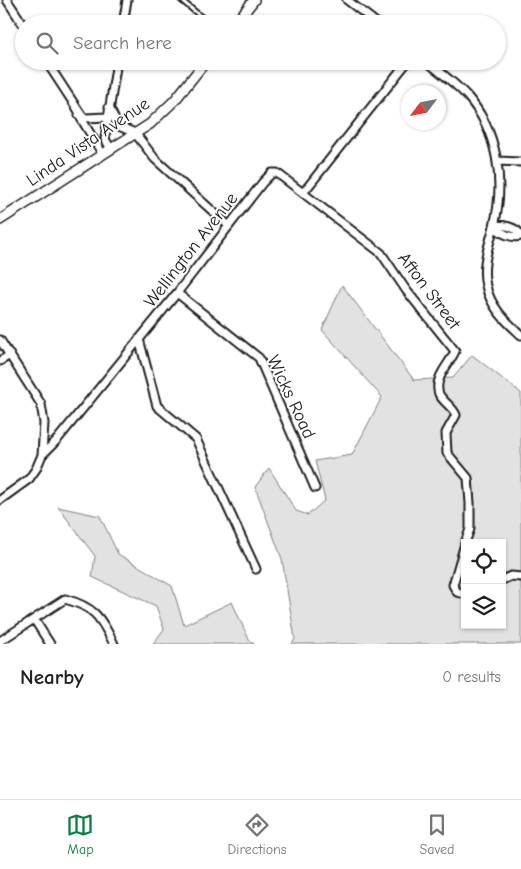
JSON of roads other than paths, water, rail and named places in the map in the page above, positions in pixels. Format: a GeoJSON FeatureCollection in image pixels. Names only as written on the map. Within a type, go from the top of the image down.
{"type":"FeatureCollection","features":[{"type":"Feature","properties":{"kind":"main road"},"geometry":{"type":"LineString","coordinates":[[242,15],[254,0]]}},
{"type":"Feature","properties":{"kind":"main road","name":"Linda Vista Avenue"},"geometry":{"type":"LineString","coordinates":[[1,216],[135,134],[163,113],[199,70]]}},
{"type":"Feature","properties":{"kind":"street"},"geometry":{"type":"LineString","coordinates":[[7,0],[17,15]]}},
{"type":"Feature","properties":{"kind":"street"},"geometry":{"type":"LineString","coordinates":[[124,15],[127,0]]}},
{"type":"Feature","properties":{"kind":"street"},"geometry":{"type":"LineString","coordinates":[[347,0],[366,15]]}},
{"type":"Feature","properties":{"kind":"street"},"geometry":{"type":"LineString","coordinates":[[52,70],[82,116],[85,118],[107,117]]}},
{"type":"Feature","properties":{"kind":"street"},"geometry":{"type":"LineString","coordinates":[[106,151],[107,117],[115,70]]}},
{"type":"Feature","properties":{"kind":"street"},"geometry":{"type":"LineString","coordinates":[[303,193],[401,70]]}},
{"type":"Feature","properties":{"kind":"street"},"geometry":{"type":"LineString","coordinates":[[437,70],[472,103],[480,114],[491,137],[497,161],[499,183],[494,226],[486,251],[486,285],[494,307],[521,335]]}},
{"type":"Feature","properties":{"kind":"street"},"geometry":{"type":"LineString","coordinates":[[109,107],[116,122],[121,127],[135,134],[155,159],[229,226]]}},
{"type":"Feature","properties":{"kind":"street"},"geometry":{"type":"LineString","coordinates":[[76,108],[80,119],[106,151]]}},
{"type":"Feature","properties":{"kind":"street"},"geometry":{"type":"LineString","coordinates":[[497,161],[521,162]]}},
{"type":"Feature","properties":{"kind":"street","name":"Wellington Avenue"},"geometry":{"type":"LineString","coordinates":[[0,500],[29,480],[42,455],[57,440],[177,293],[263,182],[272,173],[277,173],[303,193]]}},
{"type":"Feature","properties":{"kind":"street","name":"Afton Street"},"geometry":{"type":"LineString","coordinates":[[303,193],[381,252],[406,290],[455,351],[438,380],[439,394],[454,410],[456,415],[446,433],[447,453],[468,478],[470,529],[467,539]]}},
{"type":"Feature","properties":{"kind":"street"},"geometry":{"type":"LineString","coordinates":[[494,226],[501,224],[518,231],[521,236]]}},
{"type":"Feature","properties":{"kind":"street","name":"Wicks Road"},"geometry":{"type":"LineString","coordinates":[[177,293],[259,358],[315,488]]}},
{"type":"Feature","properties":{"kind":"street"},"geometry":{"type":"LineString","coordinates":[[139,339],[158,406],[196,439],[256,569]]}},
{"type":"Feature","properties":{"kind":"street"},"geometry":{"type":"LineString","coordinates":[[0,340],[40,404],[44,423],[42,455]]}},
{"type":"Feature","properties":{"kind":"street"},"geometry":{"type":"LineString","coordinates":[[0,361],[10,355]]}},
{"type":"Feature","properties":{"kind":"street","name":"Afton Street"},"geometry":{"type":"LineString","coordinates":[[461,558],[453,586],[457,592],[461,593]]}},
{"type":"Feature","properties":{"kind":"street"},"geometry":{"type":"LineString","coordinates":[[506,578],[511,576],[521,577]]}},
{"type":"Feature","properties":{"kind":"street"},"geometry":{"type":"LineString","coordinates":[[0,641],[65,599],[89,608],[101,618],[114,644]]}},
{"type":"Feature","properties":{"kind":"street"},"geometry":{"type":"LineString","coordinates":[[34,619],[50,644]]}},
{"type":"Feature","properties":{"kind":"lane"},"geometry":{"type":"LineString","coordinates":[[181,0],[199,15]]}}]}
